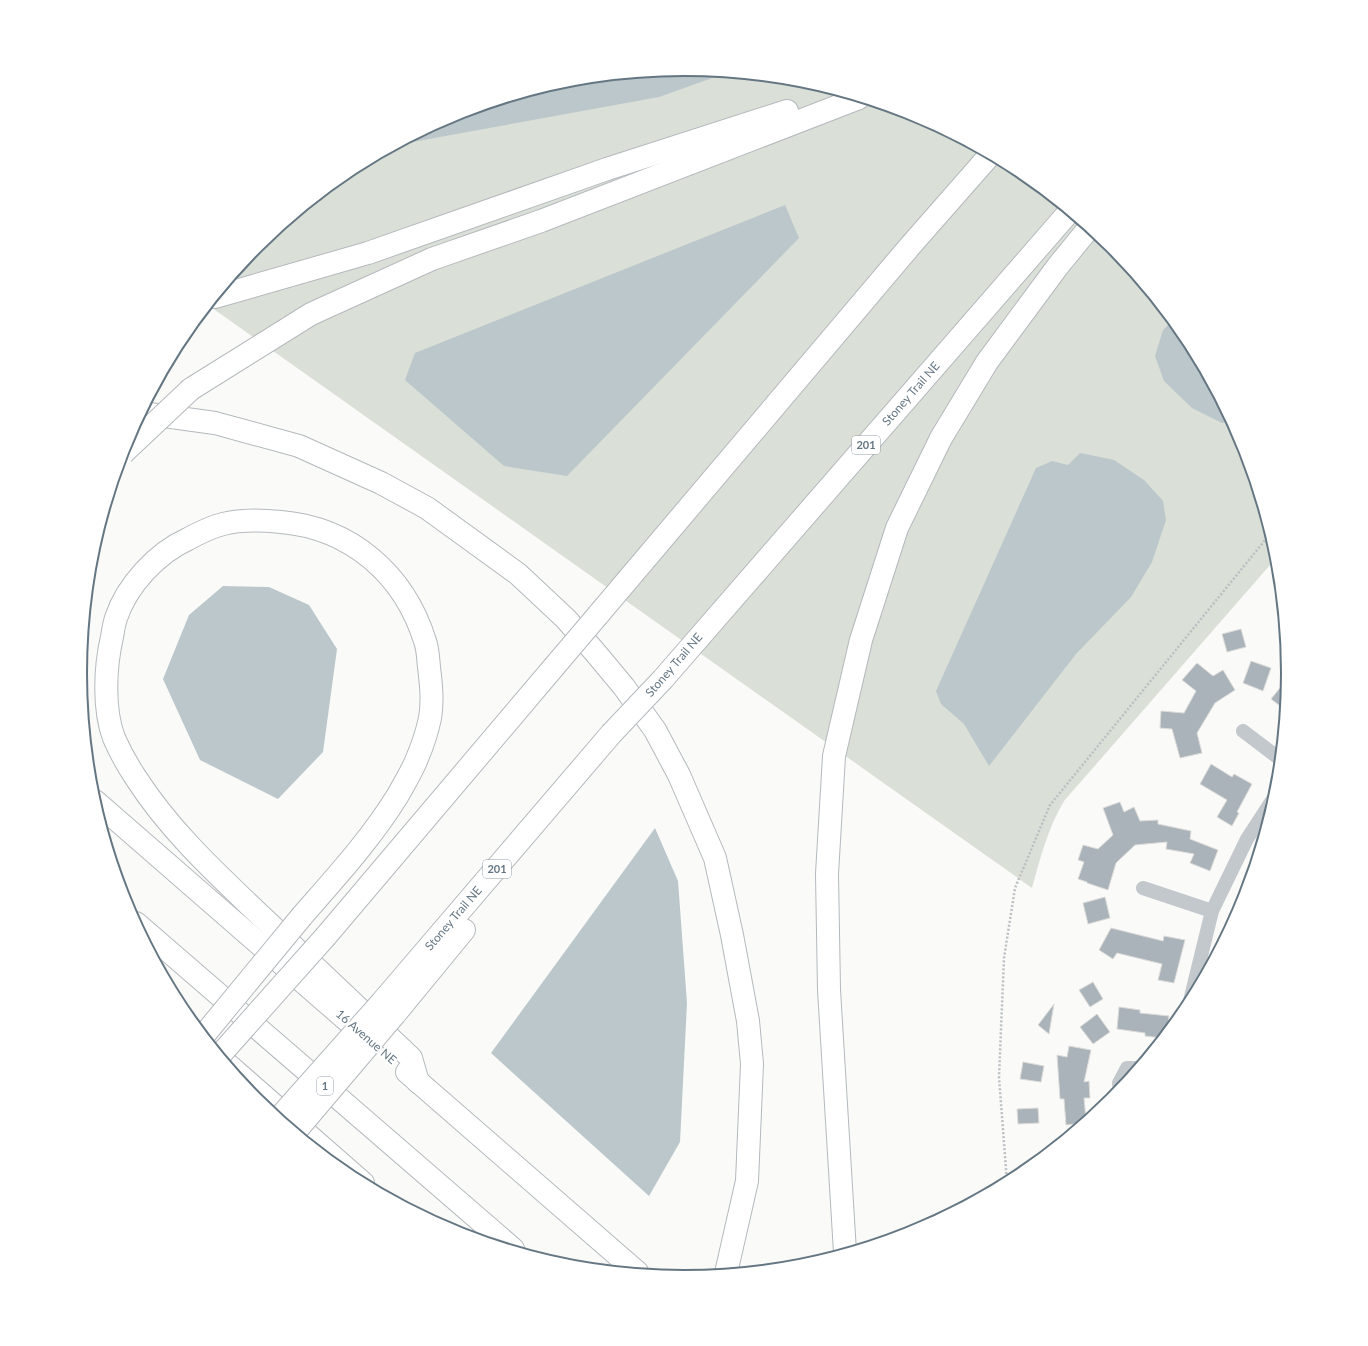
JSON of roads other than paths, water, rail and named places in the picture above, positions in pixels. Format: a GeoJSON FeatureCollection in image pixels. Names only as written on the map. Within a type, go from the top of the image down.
{"type":"FeatureCollection","features":[{"type":"Feature","properties":{"kind":"highway"},"geometry":{"type":"LineString","coordinates":[[222,295],[368,253],[607,169],[815,102],[850,102]]}},
{"type":"Feature","properties":{"kind":"highway"},"geometry":{"type":"LineString","coordinates":[[133,443],[191,389],[311,314],[432,259],[541,221],[850,102]]}},
{"type":"Feature","properties":{"kind":"highway"},"geometry":{"type":"LineString","coordinates":[[223,1052],[326,936],[906,251],[987,159]]}},
{"type":"Feature","properties":{"kind":"highway","name":"Stoney Trail NE"},"geometry":{"type":"LineString","coordinates":[[282,1115],[388,1008],[612,743],[629,734],[642,702],[1067,215]]}},
{"type":"Feature","properties":{"kind":"highway"},"geometry":{"type":"LineString","coordinates":[[845,1248],[828,990],[827,874],[834,756],[861,640],[897,528],[941,438],[987,362],[1058,266],[1086,232]]}},
{"type":"Feature","properties":{"kind":"highway"},"geometry":{"type":"LineString","coordinates":[[147,414],[215,423],[299,446],[381,483],[427,508],[518,574],[566,619],[624,687],[655,730],[679,775],[715,858],[726,902],[748,1020],[752,1064],[748,1181],[727,1269]]}},
{"type":"Feature","properties":{"kind":"highway"},"geometry":{"type":"LineString","coordinates":[[207,1032],[285,937],[302,916],[369,838],[384,817],[415,764],[424,739],[430,715],[432,687],[426,643],[408,602],[372,558],[354,545],[329,532],[309,525],[260,520],[226,523],[210,528],[178,543],[164,553],[141,575],[116,616],[106,669],[107,707],[114,737],[128,766],[162,815],[197,854],[285,937],[411,1058],[418,1082]]}},
{"type":"Feature","properties":{"kind":"highway","name":"16 Avenue NE"},"geometry":{"type":"LineString","coordinates":[[102,807],[632,1268]]}},
{"type":"Feature","properties":{"kind":"highway","name":"1"},"geometry":{"type":"LineString","coordinates":[[147,932],[505,1242]]}},
{"type":"Feature","properties":{"kind":"highway"},"geometry":{"type":"LineString","coordinates":[[298,1128],[388,1008]]}},
{"type":"Feature","properties":{"kind":"highway"},"geometry":{"type":"LineString","coordinates":[[259,1092],[326,1150]]}},
{"type":"Feature","properties":{"kind":"street"},"geometry":{"type":"LineString","coordinates":[[1244,731],[1275,755]]}},
{"type":"Feature","properties":{"kind":"street"},"geometry":{"type":"LineString","coordinates":[[1195,982],[1212,911],[1247,839],[1265,812]]}},
{"type":"Feature","properties":{"kind":"street"},"geometry":{"type":"LineString","coordinates":[[1143,888],[1212,911]]}},
{"type":"Feature","properties":{"kind":"street"},"geometry":{"type":"LineString","coordinates":[[1121,1080],[1127,1068],[1132,1068]]}}]}
